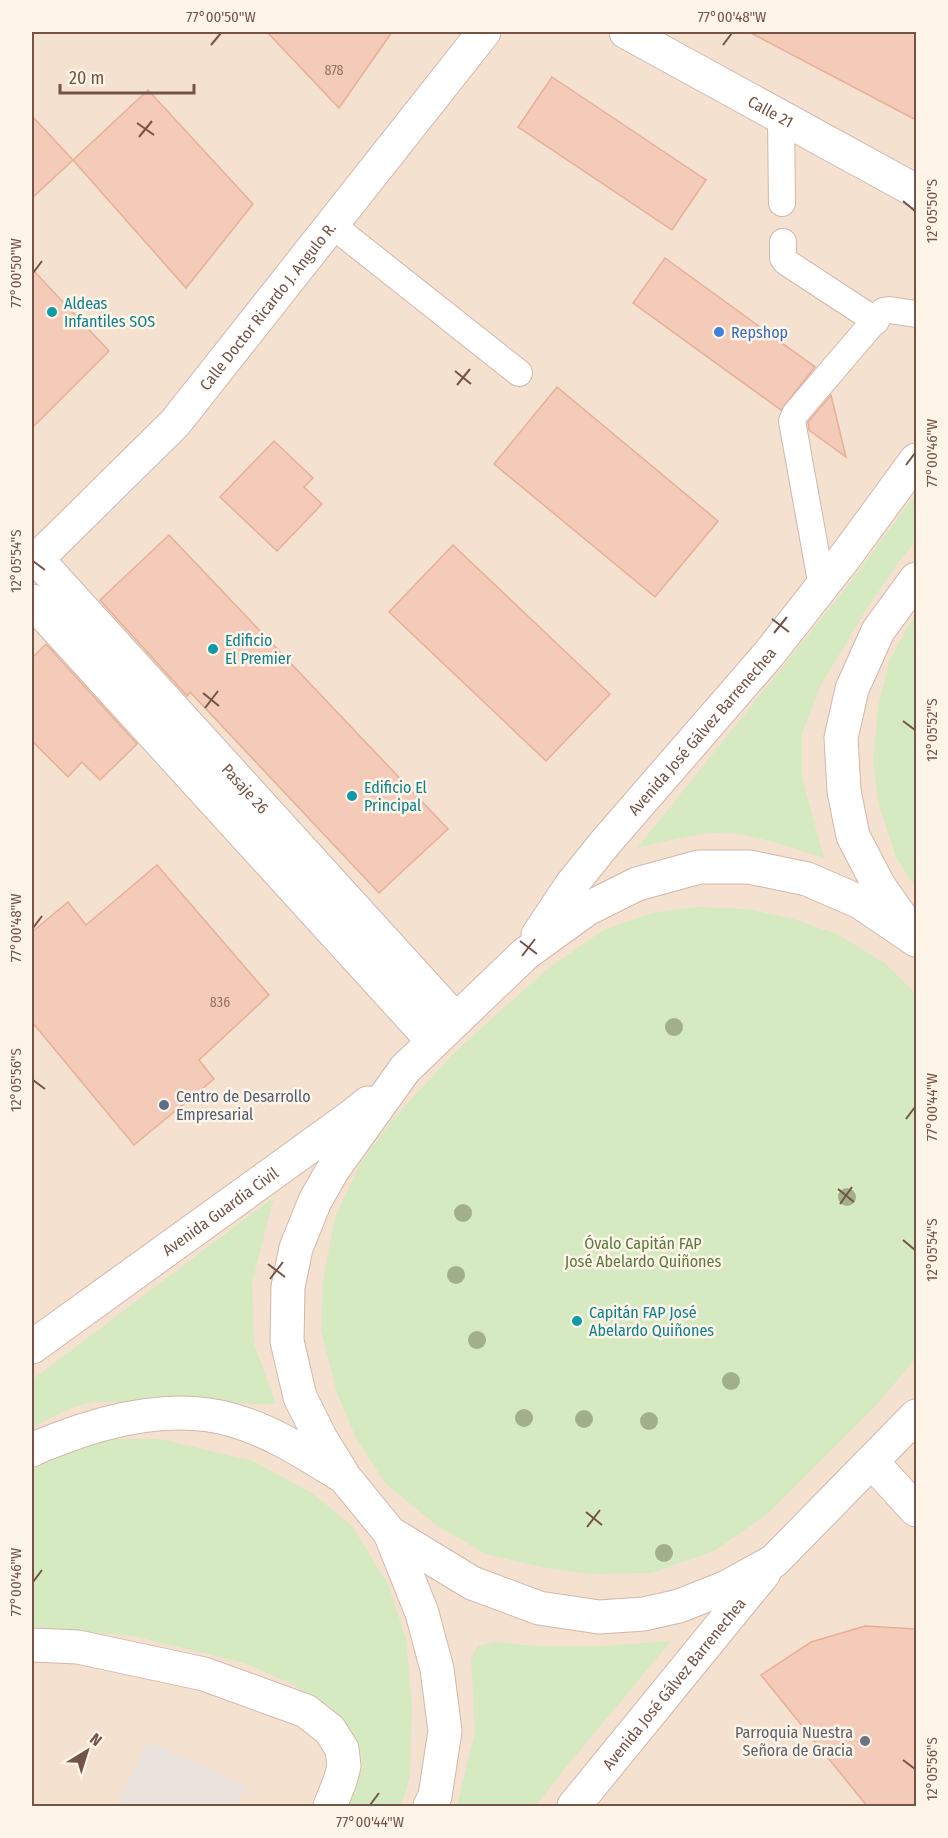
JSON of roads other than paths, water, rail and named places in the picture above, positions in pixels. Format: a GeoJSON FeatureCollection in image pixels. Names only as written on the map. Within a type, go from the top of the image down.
{"type":"FeatureCollection","features":[{"type":"Feature","properties":{"kind":"main road","name":"Calle Doctor Ricardo J. Angulo R."},"geometry":{"type":"LineString","coordinates":[[34,562],[176,423],[484,32]]}},
{"type":"Feature","properties":{"kind":"main road","name":"Calle 21"},"geometry":{"type":"LineString","coordinates":[[626,32],[916,191]]}},
{"type":"Feature","properties":{"kind":"main road","name":"Avenida José Gálvez Barrenechea"},"geometry":{"type":"LineString","coordinates":[[525,954],[572,884],[647,793],[768,655],[822,587],[916,460]]}},
{"type":"Feature","properties":{"kind":"main road","name":"Pasaje 26"},"geometry":{"type":"LineString","coordinates":[[34,562],[444,1030]]}},
{"type":"Feature","properties":{"kind":"main road"},"geometry":{"type":"LineString","coordinates":[[916,579],[878,631],[852,689],[841,738],[844,792],[853,836],[879,886],[916,940]]}},
{"type":"Feature","properties":{"kind":"main road","name":"Pasaje 26"},"geometry":{"type":"LineString","coordinates":[[32,601],[444,1030]]}},
{"type":"Feature","properties":{"kind":"main road"},"geometry":{"type":"LineString","coordinates":[[430,1806],[435,1796],[445,1731],[437,1669],[422,1613],[390,1533],[345,1478],[321,1439],[300,1397],[287,1341],[288,1287],[296,1248],[315,1201],[332,1171],[405,1070],[444,1030],[525,954],[587,909],[637,884],[699,867],[749,867],[807,879],[860,902],[916,940]]}},
{"type":"Feature","properties":{"kind":"main road","name":"Avenida Guardia Civil"},"geometry":{"type":"LineString","coordinates":[[32,1347],[352,1116],[405,1070]]}},
{"type":"Feature","properties":{"kind":"main road"},"geometry":{"type":"LineString","coordinates":[[32,1450],[89,1427],[178,1412],[231,1419],[272,1435],[345,1478]]}},
{"type":"Feature","properties":{"kind":"main road"},"geometry":{"type":"LineString","coordinates":[[390,1533],[472,1583],[539,1608],[599,1617],[644,1614],[679,1606],[727,1587],[774,1561],[916,1416]]}},
{"type":"Feature","properties":{"kind":"main road"},"geometry":{"type":"LineString","coordinates":[[872,1462],[916,1510]]}},
{"type":"Feature","properties":{"kind":"main road","name":"Avenida José Gálvez Barrenechea"},"geometry":{"type":"LineString","coordinates":[[574,1806],[774,1561]]}},
{"type":"Feature","properties":{"kind":"main road"},"geometry":{"type":"LineString","coordinates":[[32,1645],[78,1647],[204,1674],[306,1711],[330,1730],[342,1749],[344,1766],[330,1806]]}},
{"type":"Feature","properties":{"kind":"lane"},"geometry":{"type":"LineString","coordinates":[[781,117],[782,203]]}},
{"type":"Feature","properties":{"kind":"lane"},"geometry":{"type":"LineString","coordinates":[[332,225],[519,373]]}},
{"type":"Feature","properties":{"kind":"lane"},"geometry":{"type":"LineString","coordinates":[[783,242],[783,258],[786,262],[876,321]]}},
{"type":"Feature","properties":{"kind":"lane"},"geometry":{"type":"LineString","coordinates":[[822,587],[792,421],[795,414],[883,311],[916,314]]}},
{"type":"Feature","properties":{"kind":"place","name":"Aldeas Infantiles SOS"},"geometry":{"type":"Point","coordinates":[52,312]}},
{"type":"Feature","properties":{"kind":"place","name":"Repshop"},"geometry":{"type":"Point","coordinates":[719,332]}},
{"type":"Feature","properties":{"kind":"place","name":"Edificio El Premier"},"geometry":{"type":"Point","coordinates":[213,649]}},
{"type":"Feature","properties":{"kind":"place","name":"Edificio El Principal"},"geometry":{"type":"Point","coordinates":[352,796]}},
{"type":"Feature","properties":{"kind":"place","name":"Centro de Desarrollo Empresarial"},"geometry":{"type":"Point","coordinates":[164,1105]}},
{"type":"Feature","properties":{"kind":"place","name":"Capitán FAP José Abelardo Quiñones"},"geometry":{"type":"Point","coordinates":[577,1321]}},
{"type":"Feature","properties":{"kind":"place","name":"Parroquia Nuestra Señora de Gracia"},"geometry":{"type":"Point","coordinates":[865,1741]}},
{"type":"Feature","properties":{"kind":"park label","name":"Óvalo Capitán FAP José Abelardo Quiñones"},"geometry":{"type":"Point","coordinates":[643,1252]}}]}
